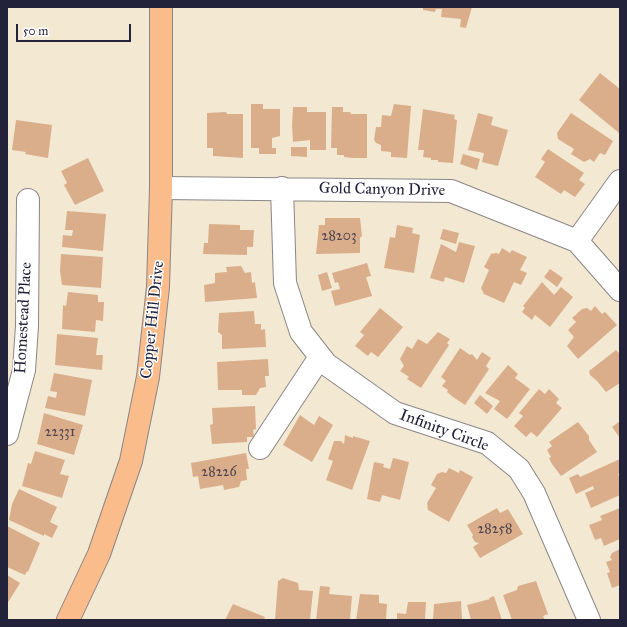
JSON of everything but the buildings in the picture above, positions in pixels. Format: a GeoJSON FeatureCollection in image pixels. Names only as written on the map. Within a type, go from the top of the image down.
{"type":"FeatureCollection","features":[{"type":"Feature","properties":{"kind":"main road","name":"Copper Hill Drive"},"geometry":{"type":"LineString","coordinates":[[68,620],[99,554],[131,461],[148,377],[158,287],[161,188],[161,7]]}},
{"type":"Feature","properties":{"kind":"street"},"geometry":{"type":"LineString","coordinates":[[577,241],[620,180]]}},
{"type":"Feature","properties":{"kind":"street","name":"Gold Canyon Drive"},"geometry":{"type":"LineString","coordinates":[[161,188],[282,188],[451,191],[577,241],[620,290]]}},
{"type":"Feature","properties":{"kind":"street","name":"Infinity Circle"},"geometry":{"type":"LineString","coordinates":[[282,188],[286,284],[301,332],[326,364],[395,413],[487,443],[519,469],[534,493],[589,620]]}},
{"type":"Feature","properties":{"kind":"street","name":"Homestead Place"},"geometry":{"type":"LineString","coordinates":[[7,434],[24,370],[27,326],[28,200]]}},
{"type":"Feature","properties":{"kind":"street"},"geometry":{"type":"LineString","coordinates":[[260,448],[320,358]]}}]}
